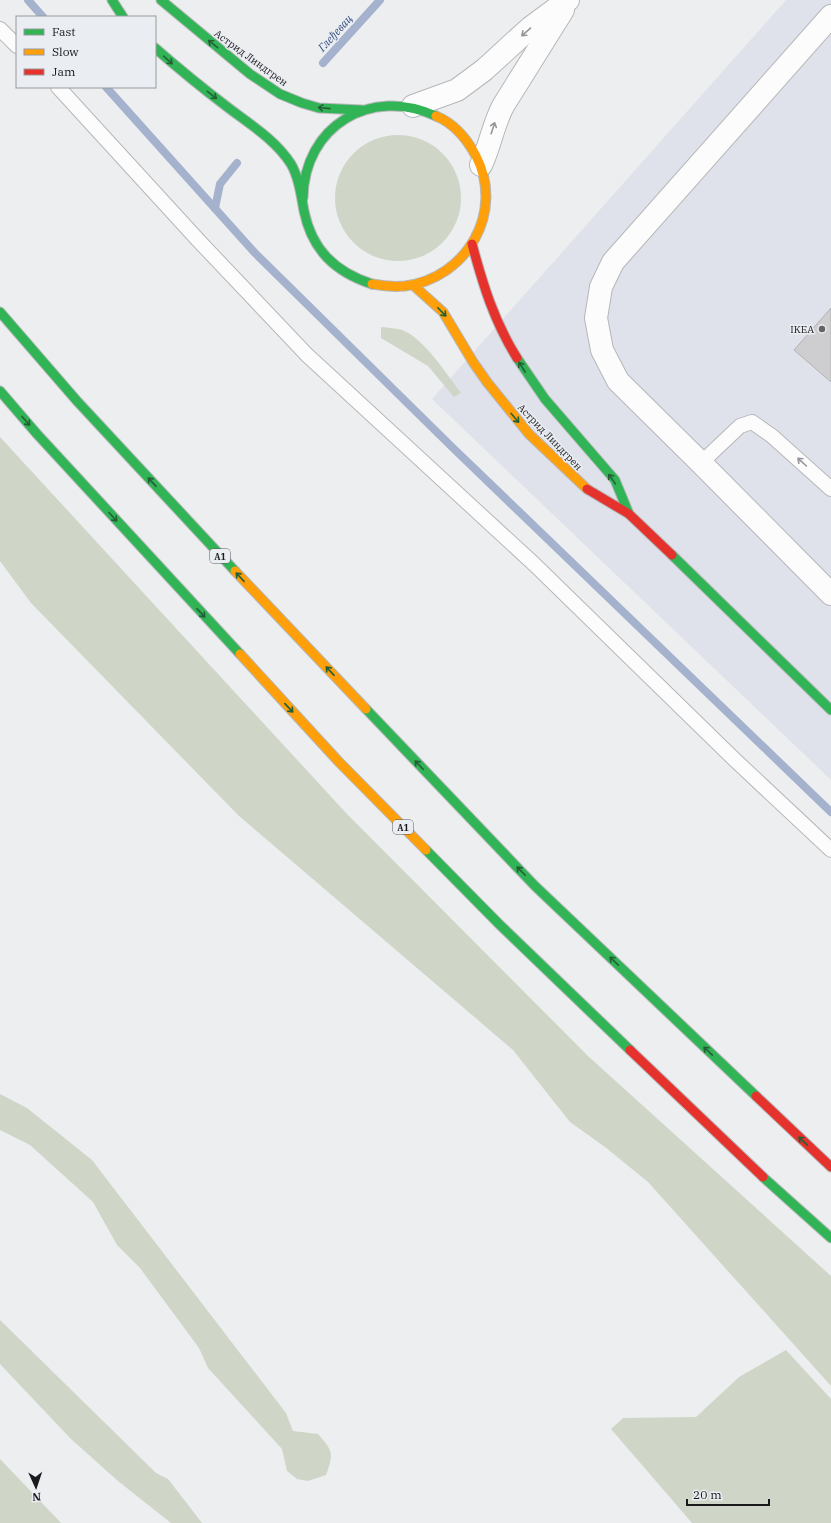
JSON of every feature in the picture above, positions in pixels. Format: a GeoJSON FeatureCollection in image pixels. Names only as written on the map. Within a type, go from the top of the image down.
{"type":"FeatureCollection","features":[{"type":"Feature","properties":{"kind":"main road"},"geometry":{"type":"LineString","coordinates":[[112,0],[122,16]]}},
{"type":"Feature","properties":{"kind":"main road","name":"Астрид Линдгрен"},"geometry":{"type":"LineString","coordinates":[[161,0],[244,69],[288,98],[314,107],[363,110]]}},
{"type":"Feature","properties":{"kind":"main road","name":"Астрид Линдгрен"},"geometry":{"type":"LineString","coordinates":[[156,49],[181,71],[266,136],[287,158],[297,175],[303,198],[305,216],[310,233],[316,243],[331,262],[345,273],[361,281],[378,286],[395,288],[413,285],[436,277],[457,263],[472,244],[481,226],[486,205],[486,185],[481,165],[470,144],[455,127],[435,114],[413,106],[390,105],[363,110],[348,117],[323,138],[314,151],[308,166],[304,182],[303,198]]}},
{"type":"Feature","properties":{"kind":"main road","name":"Астрид Линдгрен"},"geometry":{"type":"LineString","coordinates":[[472,244],[482,284],[506,340],[545,399],[614,480],[629,514]]}},
{"type":"Feature","properties":{"kind":"main road","name":"Астрид Линдгрен"},"geometry":{"type":"LineString","coordinates":[[413,285],[443,312],[456,330],[473,362],[487,382],[529,434],[585,488],[629,514],[831,710]]}},
{"type":"Feature","properties":{"kind":"main road","name":"A1"},"geometry":{"type":"LineString","coordinates":[[0,312],[77,401],[224,560],[535,886],[831,1167]]}},
{"type":"Feature","properties":{"kind":"main road","name":"A1"},"geometry":{"type":"LineString","coordinates":[[0,391],[37,434],[339,762],[499,924],[753,1168],[831,1238]]}},
{"type":"Feature","properties":{"kind":"street"},"geometry":{"type":"LineString","coordinates":[[413,106],[457,90],[484,70],[530,28],[568,0]]}},
{"type":"Feature","properties":{"kind":"street"},"geometry":{"type":"LineString","coordinates":[[481,165],[487,153],[495,121],[568,0]]}},
{"type":"Feature","properties":{"kind":"street"},"geometry":{"type":"LineString","coordinates":[[831,16],[613,262],[601,287],[596,318],[602,350],[618,381],[701,462],[831,594]]}},
{"type":"Feature","properties":{"kind":"lane"},"geometry":{"type":"LineString","coordinates":[[0,30],[16,45]]}},
{"type":"Feature","properties":{"kind":"lane"},"geometry":{"type":"LineString","coordinates":[[59,88],[198,240],[307,355],[534,564],[831,850]]}},
{"type":"Feature","properties":{"kind":"lane"},"geometry":{"type":"LineString","coordinates":[[701,462],[740,426],[752,422],[772,436],[831,488]]}},
{"type":"Feature","properties":{"kind":"shaded area"},"geometry":{"type":"Polygon","coordinates":[[[786,0],[831,0],[831,780],[432,399],[786,0]]]}},
{"type":"Feature","properties":{"kind":"green space"},"geometry":{"type":"Polygon","coordinates":[[[404,135],[416,137],[428,142],[443,153],[454,168],[459,180],[461,198],[459,216],[454,228],[443,243],[428,254],[416,259],[392,261],[380,259],[368,254],[353,243],[342,228],[337,216],[335,192],[337,180],[342,168],[353,153],[368,142],[380,137],[404,135]]]}},
{"type":"Feature","properties":{"kind":"green space"},"geometry":{"type":"Polygon","coordinates":[[[381,327],[402,330],[418,340],[461,393],[454,397],[428,366],[381,338],[381,327]]]}},
{"type":"Feature","properties":{"kind":"green space"},"geometry":{"type":"Polygon","coordinates":[[[0,437],[347,814],[588,1056],[831,1276],[831,1386],[648,1182],[605,1147],[570,1122],[513,1050],[239,816],[31,603],[0,561],[0,437]]]}},
{"type":"Feature","properties":{"kind":"green space"},"geometry":{"type":"Polygon","coordinates":[[[0,1094],[27,1108],[92,1160],[286,1413],[293,1431],[318,1434],[327,1444],[331,1457],[326,1475],[308,1481],[297,1479],[287,1471],[282,1449],[208,1368],[199,1348],[140,1268],[117,1245],[93,1202],[30,1145],[0,1130],[0,1094]]]}},
{"type":"Feature","properties":{"kind":"green space"},"geometry":{"type":"Polygon","coordinates":[[[0,1320],[156,1473],[168,1479],[202,1523],[171,1523],[118,1481],[71,1439],[0,1364],[0,1320]]]}},
{"type":"Feature","properties":{"kind":"green space"},"geometry":{"type":"Polygon","coordinates":[[[786,1350],[831,1399],[831,1523],[692,1523],[611,1429],[623,1418],[696,1417],[739,1377],[786,1350]]]}},
{"type":"Feature","properties":{"kind":"green space"},"geometry":{"type":"Polygon","coordinates":[[[0,1459],[61,1523],[0,1523],[0,1459]]]}},
{"type":"Feature","properties":{"kind":"building","name":"IKEA"},"geometry":{"type":"Polygon","coordinates":[[[831,308],[831,382],[794,350],[831,308]]]}},
{"type":"Feature","properties":{"kind":"waterway"},"geometry":{"type":"LineString","coordinates":[[28,0],[42,16]]}},
{"type":"Feature","properties":{"kind":"waterway","name":"Глеђевац"},"geometry":{"type":"LineString","coordinates":[[323,63],[380,0]]}},
{"type":"Feature","properties":{"kind":"waterway"},"geometry":{"type":"LineString","coordinates":[[107,88],[255,253],[452,447],[831,812]]}},
{"type":"Feature","properties":{"kind":"waterway","name":"Глеђевац"},"geometry":{"type":"LineString","coordinates":[[215,208],[220,184],[237,163]]}},
{"type":"Feature","properties":{"kind":"traffic: fast"},"geometry":{"type":"LineString","coordinates":[[112,0],[122,16]]}},
{"type":"Feature","properties":{"kind":"traffic: fast"},"geometry":{"type":"LineString","coordinates":[[161,0],[250,74],[280,94],[319,108],[362,110]]}},
{"type":"Feature","properties":{"kind":"traffic: fast"},"geometry":{"type":"LineString","coordinates":[[156,49],[208,92],[261,132],[285,155],[294,169],[308,225],[319,248],[336,266],[347,273],[372,284]]}},
{"type":"Feature","properties":{"kind":"traffic: fast"},"geometry":{"type":"LineString","coordinates":[[303,198],[306,173],[315,151],[328,133],[346,119],[366,110],[388,106],[412,108],[436,116]]}},
{"type":"Feature","properties":{"kind":"traffic: fast"},"geometry":{"type":"LineString","coordinates":[[0,312],[77,401],[235,571]]}},
{"type":"Feature","properties":{"kind":"traffic: fast"},"geometry":{"type":"LineString","coordinates":[[517,358],[545,399],[615,480],[629,514]]}},
{"type":"Feature","properties":{"kind":"traffic: fast"},"geometry":{"type":"LineString","coordinates":[[0,391],[37,434],[240,654]]}},
{"type":"Feature","properties":{"kind":"traffic: fast"},"geometry":{"type":"LineString","coordinates":[[672,555],[831,710]]}},
{"type":"Feature","properties":{"kind":"traffic: fast"},"geometry":{"type":"LineString","coordinates":[[366,709],[535,886],[756,1096]]}},
{"type":"Feature","properties":{"kind":"traffic: fast"},"geometry":{"type":"LineString","coordinates":[[426,850],[499,924],[630,1050]]}},
{"type":"Feature","properties":{"kind":"traffic: fast"},"geometry":{"type":"LineString","coordinates":[[763,1177],[831,1238]]}},
{"type":"Feature","properties":{"kind":"traffic: slow"},"geometry":{"type":"LineString","coordinates":[[372,284],[405,286],[427,280],[446,270],[462,256],[475,239],[483,220],[486,199],[484,177],[476,156],[459,132],[454,127],[436,116]]}},
{"type":"Feature","properties":{"kind":"traffic: slow"},"geometry":{"type":"LineString","coordinates":[[413,285],[443,312],[473,362],[487,382],[529,434],[587,489]]}},
{"type":"Feature","properties":{"kind":"traffic: slow"},"geometry":{"type":"LineString","coordinates":[[235,571],[366,709]]}},
{"type":"Feature","properties":{"kind":"traffic: slow"},"geometry":{"type":"LineString","coordinates":[[240,654],[339,762],[426,850]]}},
{"type":"Feature","properties":{"kind":"traffic: jam"},"geometry":{"type":"LineString","coordinates":[[472,244],[480,274],[490,302],[502,330],[517,358]]}},
{"type":"Feature","properties":{"kind":"traffic: jam"},"geometry":{"type":"LineString","coordinates":[[587,489],[629,514],[672,555]]}},
{"type":"Feature","properties":{"kind":"traffic: jam"},"geometry":{"type":"LineString","coordinates":[[630,1050],[763,1177]]}},
{"type":"Feature","properties":{"kind":"traffic: jam"},"geometry":{"type":"LineString","coordinates":[[756,1096],[831,1167]]}},
{"type":"Feature","properties":{"kind":"place","name":"IKEA"},"geometry":{"type":"Point","coordinates":[822,329]}}]}
